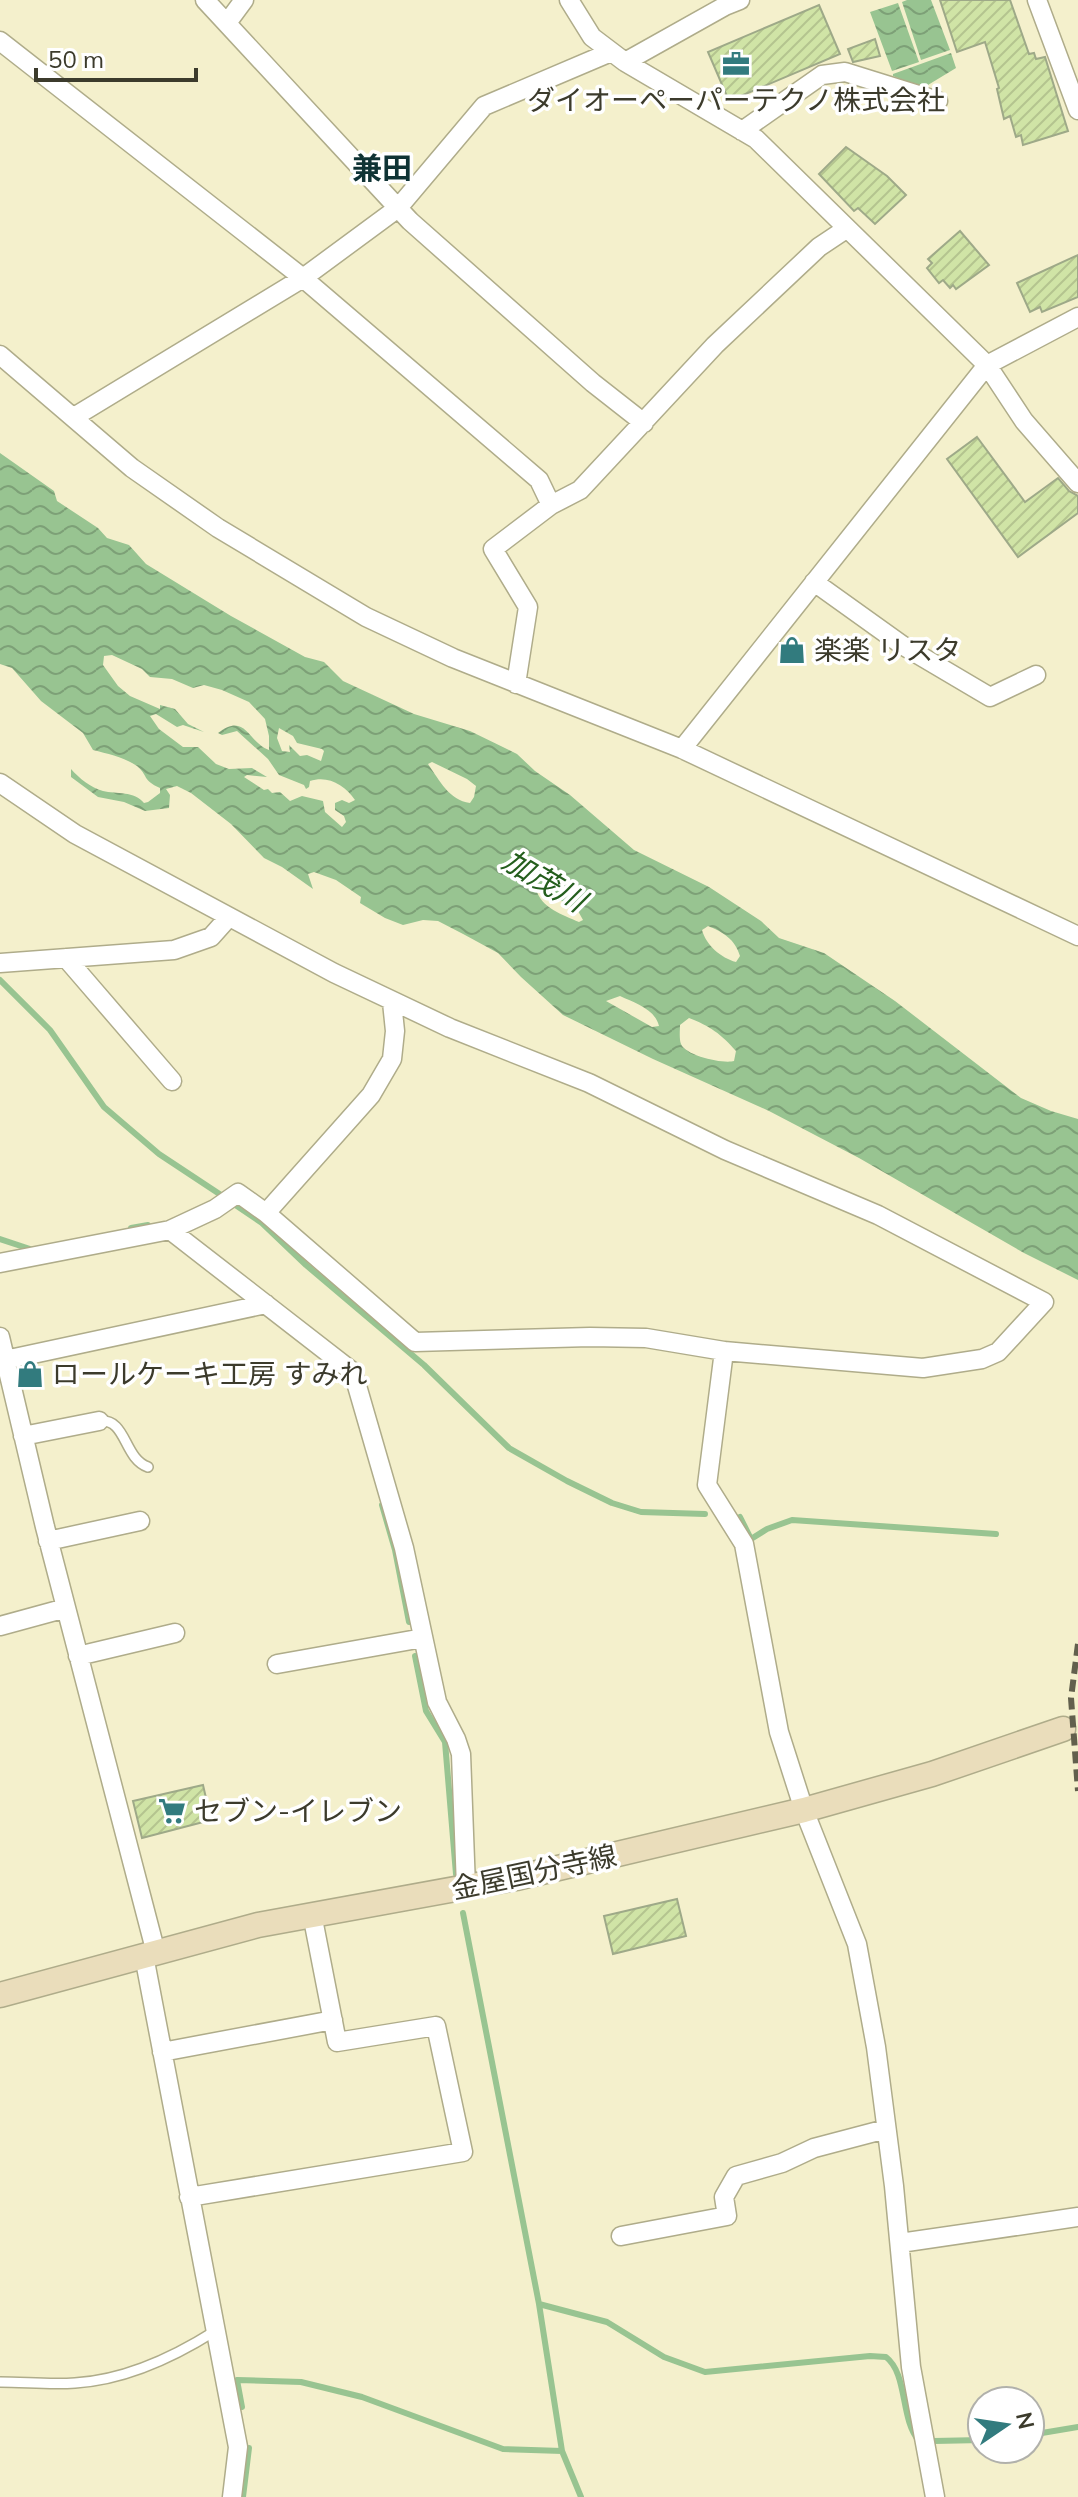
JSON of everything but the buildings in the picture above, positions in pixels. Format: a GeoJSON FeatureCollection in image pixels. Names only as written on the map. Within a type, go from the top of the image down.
{"type":"FeatureCollection","features":[{"type":"Feature","properties":{"kind":"main road","name":"金屋国分寺線"},"geometry":{"type":"LineString","coordinates":[[0,1995],[233,1930],[516,1878],[804,1810],[932,1774],[1063,1729]]}},
{"type":"Feature","properties":{"kind":"street"},"geometry":{"type":"LineString","coordinates":[[205,0],[398,208],[593,383],[644,423]]}},
{"type":"Feature","properties":{"kind":"street"},"geometry":{"type":"LineString","coordinates":[[227,23],[244,0]]}},
{"type":"Feature","properties":{"kind":"street"},"geometry":{"type":"LineString","coordinates":[[569,0],[592,37],[618,57],[756,139],[987,365],[1024,421],[1078,483]]}},
{"type":"Feature","properties":{"kind":"street"},"geometry":{"type":"LineString","coordinates":[[74,417],[303,278],[398,208],[484,106],[618,57],[740,0]]}},
{"type":"Feature","properties":{"kind":"street"},"geometry":{"type":"LineString","coordinates":[[1037,0],[1078,110]]}},
{"type":"Feature","properties":{"kind":"street"},"geometry":{"type":"LineString","coordinates":[[0,41],[303,278],[539,480],[551,505]]}},
{"type":"Feature","properties":{"kind":"street"},"geometry":{"type":"LineString","coordinates":[[742,131],[822,75],[845,72],[938,101]]}},
{"type":"Feature","properties":{"kind":"street"},"geometry":{"type":"LineString","coordinates":[[516,684],[528,607],[493,549],[551,505],[580,490],[715,345],[819,247],[846,229]]}},
{"type":"Feature","properties":{"kind":"street"},"geometry":{"type":"LineString","coordinates":[[682,749],[987,365],[1078,317]]}},
{"type":"Feature","properties":{"kind":"street"},"geometry":{"type":"LineString","coordinates":[[0,355],[132,468],[218,528],[366,617],[453,658],[682,749],[1078,936]]}},
{"type":"Feature","properties":{"kind":"street"},"geometry":{"type":"LineString","coordinates":[[814,582],[902,645],[990,697],[1036,675]]}},
{"type":"Feature","properties":{"kind":"street"},"geometry":{"type":"LineString","coordinates":[[0,783],[75,834],[228,918],[392,1002],[589,1083],[725,1150],[878,1215],[1044,1302],[998,1352],[982,1359],[923,1368],[724,1351],[646,1338],[415,1342],[266,1213],[238,1193],[215,1209],[170,1230],[0,1263]]}},
{"type":"Feature","properties":{"kind":"street"},"geometry":{"type":"LineString","coordinates":[[0,963],[174,950],[211,937],[228,918]]}},
{"type":"Feature","properties":{"kind":"street"},"geometry":{"type":"LineString","coordinates":[[66,958],[172,1081]]}},
{"type":"Feature","properties":{"kind":"street"},"geometry":{"type":"LineString","coordinates":[[266,1213],[371,1095],[392,1059],[395,1031],[392,1002]]}},
{"type":"Feature","properties":{"kind":"street"},"geometry":{"type":"LineString","coordinates":[[170,1230],[353,1372],[404,1548],[437,1702],[461,1754],[466,1887]]}},
{"type":"Feature","properties":{"kind":"street"},"geometry":{"type":"LineString","coordinates":[[5,1360],[266,1304]]}},
{"type":"Feature","properties":{"kind":"street"},"geometry":{"type":"LineString","coordinates":[[0,1337],[150,1955],[162,2052],[238,2447],[232,2497]]}},
{"type":"Feature","properties":{"kind":"street"},"geometry":{"type":"LineString","coordinates":[[724,1351],[707,1485],[744,1544],[779,1732],[804,1810],[856,1937],[876,2047],[900,2243],[911,2367],[935,2497]]}},
{"type":"Feature","properties":{"kind":"street"},"geometry":{"type":"LineString","coordinates":[[23,1436],[99,1421]]}},
{"type":"Feature","properties":{"kind":"street"},"geometry":{"type":"LineString","coordinates":[[48,1541],[140,1521]]}},
{"type":"Feature","properties":{"kind":"street"},"geometry":{"type":"LineString","coordinates":[[0,1626],[66,1608]]}},
{"type":"Feature","properties":{"kind":"street"},"geometry":{"type":"LineString","coordinates":[[78,1656],[175,1633]]}},
{"type":"Feature","properties":{"kind":"street"},"geometry":{"type":"LineString","coordinates":[[277,1664],[423,1638]]}},
{"type":"Feature","properties":{"kind":"street"},"geometry":{"type":"LineString","coordinates":[[189,2197],[463,2152],[436,2026],[337,2042],[312,1914]]}},
{"type":"Feature","properties":{"kind":"street"},"geometry":{"type":"LineString","coordinates":[[162,2052],[333,2020]]}},
{"type":"Feature","properties":{"kind":"street"},"geometry":{"type":"LineString","coordinates":[[621,2236],[727,2216],[724,2197],[736,2176],[782,2163],[814,2148],[886,2129]]}},
{"type":"Feature","properties":{"kind":"street"},"geometry":{"type":"LineString","coordinates":[[900,2243],[1078,2217]]}},
{"type":"Feature","properties":{"kind":"lane"},"geometry":{"type":"LineString","coordinates":[[99,1421],[109,1420],[115,1425],[137,1463],[148,1467]]}},
{"type":"Feature","properties":{"kind":"lane"},"geometry":{"type":"LineString","coordinates":[[0,2382],[76,2383],[110,2378],[166,2357],[215,2331]]}},
{"type":"Feature","properties":{"kind":"water"},"geometry":{"type":"Polygon","coordinates":[[[931,0],[950,50],[921,60],[902,2],[931,0]]]}},
{"type":"Feature","properties":{"kind":"water"},"geometry":{"type":"Polygon","coordinates":[[[898,3],[919,62],[892,71],[870,12],[898,3]]]}},
{"type":"Feature","properties":{"kind":"water"},"geometry":{"type":"Polygon","coordinates":[[[951,53],[956,68],[923,88],[893,76],[893,74],[951,53]]]}},
{"type":"Feature","properties":{"kind":"water","name":"加茂川"},"geometry":{"type":"Polygon","coordinates":[[[0,453],[54,491],[57,501],[98,528],[107,538],[129,545],[146,564],[305,657],[324,662],[343,681],[414,714],[470,731],[517,754],[634,850],[709,887],[761,921],[779,938],[824,953],[895,1001],[1021,1098],[1078,1119],[1078,1280],[769,1111],[563,1015],[498,953],[438,921],[423,920],[403,925],[385,918],[360,903],[361,897],[336,880],[314,872],[308,874],[313,889],[264,858],[231,824],[177,786],[166,789],[170,795],[169,808],[145,811],[124,802],[98,797],[71,777],[71,769],[94,788],[130,795],[144,803],[160,793],[160,788],[132,763],[93,750],[83,733],[41,701],[12,668],[0,664],[0,453]],[[112,655],[104,656],[103,665],[118,686],[130,696],[160,709],[160,705],[175,709],[188,724],[204,732],[183,725],[177,727],[156,714],[150,716],[159,729],[183,747],[198,747],[216,764],[229,769],[252,768],[267,777],[244,777],[264,790],[280,792],[290,801],[302,796],[323,801],[325,812],[342,827],[346,822],[344,816],[335,810],[335,803],[355,800],[341,786],[330,780],[317,779],[310,781],[306,789],[304,785],[279,775],[268,759],[237,731],[222,735],[218,733],[227,727],[241,727],[269,750],[265,719],[249,702],[204,685],[193,688],[172,679],[150,677],[142,669],[112,655]],[[279,728],[277,738],[282,751],[290,752],[289,745],[300,756],[307,755],[321,761],[324,751],[297,743],[293,736],[279,728]],[[432,762],[428,764],[441,783],[463,801],[470,803],[474,797],[476,786],[467,779],[432,762]],[[536,889],[543,901],[566,917],[579,922],[583,920],[578,911],[542,889],[536,889]],[[708,926],[702,930],[715,950],[736,962],[740,956],[728,937],[708,926]],[[620,996],[606,1001],[652,1027],[659,1026],[657,1020],[644,1007],[620,996]],[[689,1018],[680,1025],[681,1044],[690,1052],[714,1060],[734,1061],[736,1051],[720,1035],[689,1018]]]}},
{"type":"Feature","properties":{"kind":"waterway"},"geometry":{"type":"LineString","coordinates":[[0,980],[50,1030],[104,1107],[159,1154],[221,1195]]}},
{"type":"Feature","properties":{"kind":"waterway"},"geometry":{"type":"LineString","coordinates":[[234,1204],[262,1223],[306,1265],[424,1365],[509,1448],[612,1503],[641,1512],[705,1514]]}},
{"type":"Feature","properties":{"kind":"waterway"},"geometry":{"type":"LineString","coordinates":[[131,1228],[148,1225]]}},
{"type":"Feature","properties":{"kind":"waterway"},"geometry":{"type":"LineString","coordinates":[[0,1239],[30,1249]]}},
{"type":"Feature","properties":{"kind":"waterway"},"geometry":{"type":"LineString","coordinates":[[382,1505],[395,1550],[409,1622]]}},
{"type":"Feature","properties":{"kind":"waterway"},"geometry":{"type":"LineString","coordinates":[[740,1517],[751,1539],[792,1520],[996,1534]]}},
{"type":"Feature","properties":{"kind":"waterway"},"geometry":{"type":"LineString","coordinates":[[415,1656],[426,1711],[445,1742],[456,1874]]}},
{"type":"Feature","properties":{"kind":"waterway"},"geometry":{"type":"LineString","coordinates":[[463,1913],[539,2304],[607,2322],[664,2357],[705,2372],[886,2357],[898,2374],[909,2421],[919,2441]]}},
{"type":"Feature","properties":{"kind":"waterway"},"geometry":{"type":"LineString","coordinates":[[539,2304],[562,2451],[581,2497]]}},
{"type":"Feature","properties":{"kind":"waterway"},"geometry":{"type":"LineString","coordinates":[[242,2407],[237,2380],[301,2382],[362,2397],[503,2449],[562,2451]]}},
{"type":"Feature","properties":{"kind":"waterway"},"geometry":{"type":"LineString","coordinates":[[1046,2432],[1078,2427]]}},
{"type":"Feature","properties":{"kind":"waterway"},"geometry":{"type":"LineString","coordinates":[[934,2441],[966,2440]]}},
{"type":"Feature","properties":{"kind":"waterway"},"geometry":{"type":"LineString","coordinates":[[243,2497],[249,2448]]}},
{"type":"Feature","properties":{"kind":"railway"},"geometry":{"type":"LineString","coordinates":[[1078,1644],[1071,1698],[1078,1791]]}},
{"type":"Feature","properties":{"kind":"place","name":"ダイオーペーパーテクノ株式会社"},"geometry":{"type":"Point","coordinates":[736,64]}},
{"type":"Feature","properties":{"kind":"place","name":"楽楽 リスタ"},"geometry":{"type":"Point","coordinates":[792,650]}},
{"type":"Feature","properties":{"kind":"place","name":"ロールケーキ工房 すみれ"},"geometry":{"type":"Point","coordinates":[30,1374]}},
{"type":"Feature","properties":{"kind":"place","name":"セブン-イレブン"},"geometry":{"type":"Point","coordinates":[172,1811]}},
{"type":"Feature","properties":{"kind":"district","name":"兼田"},"geometry":{"type":"Point","coordinates":[382,169]}}]}
